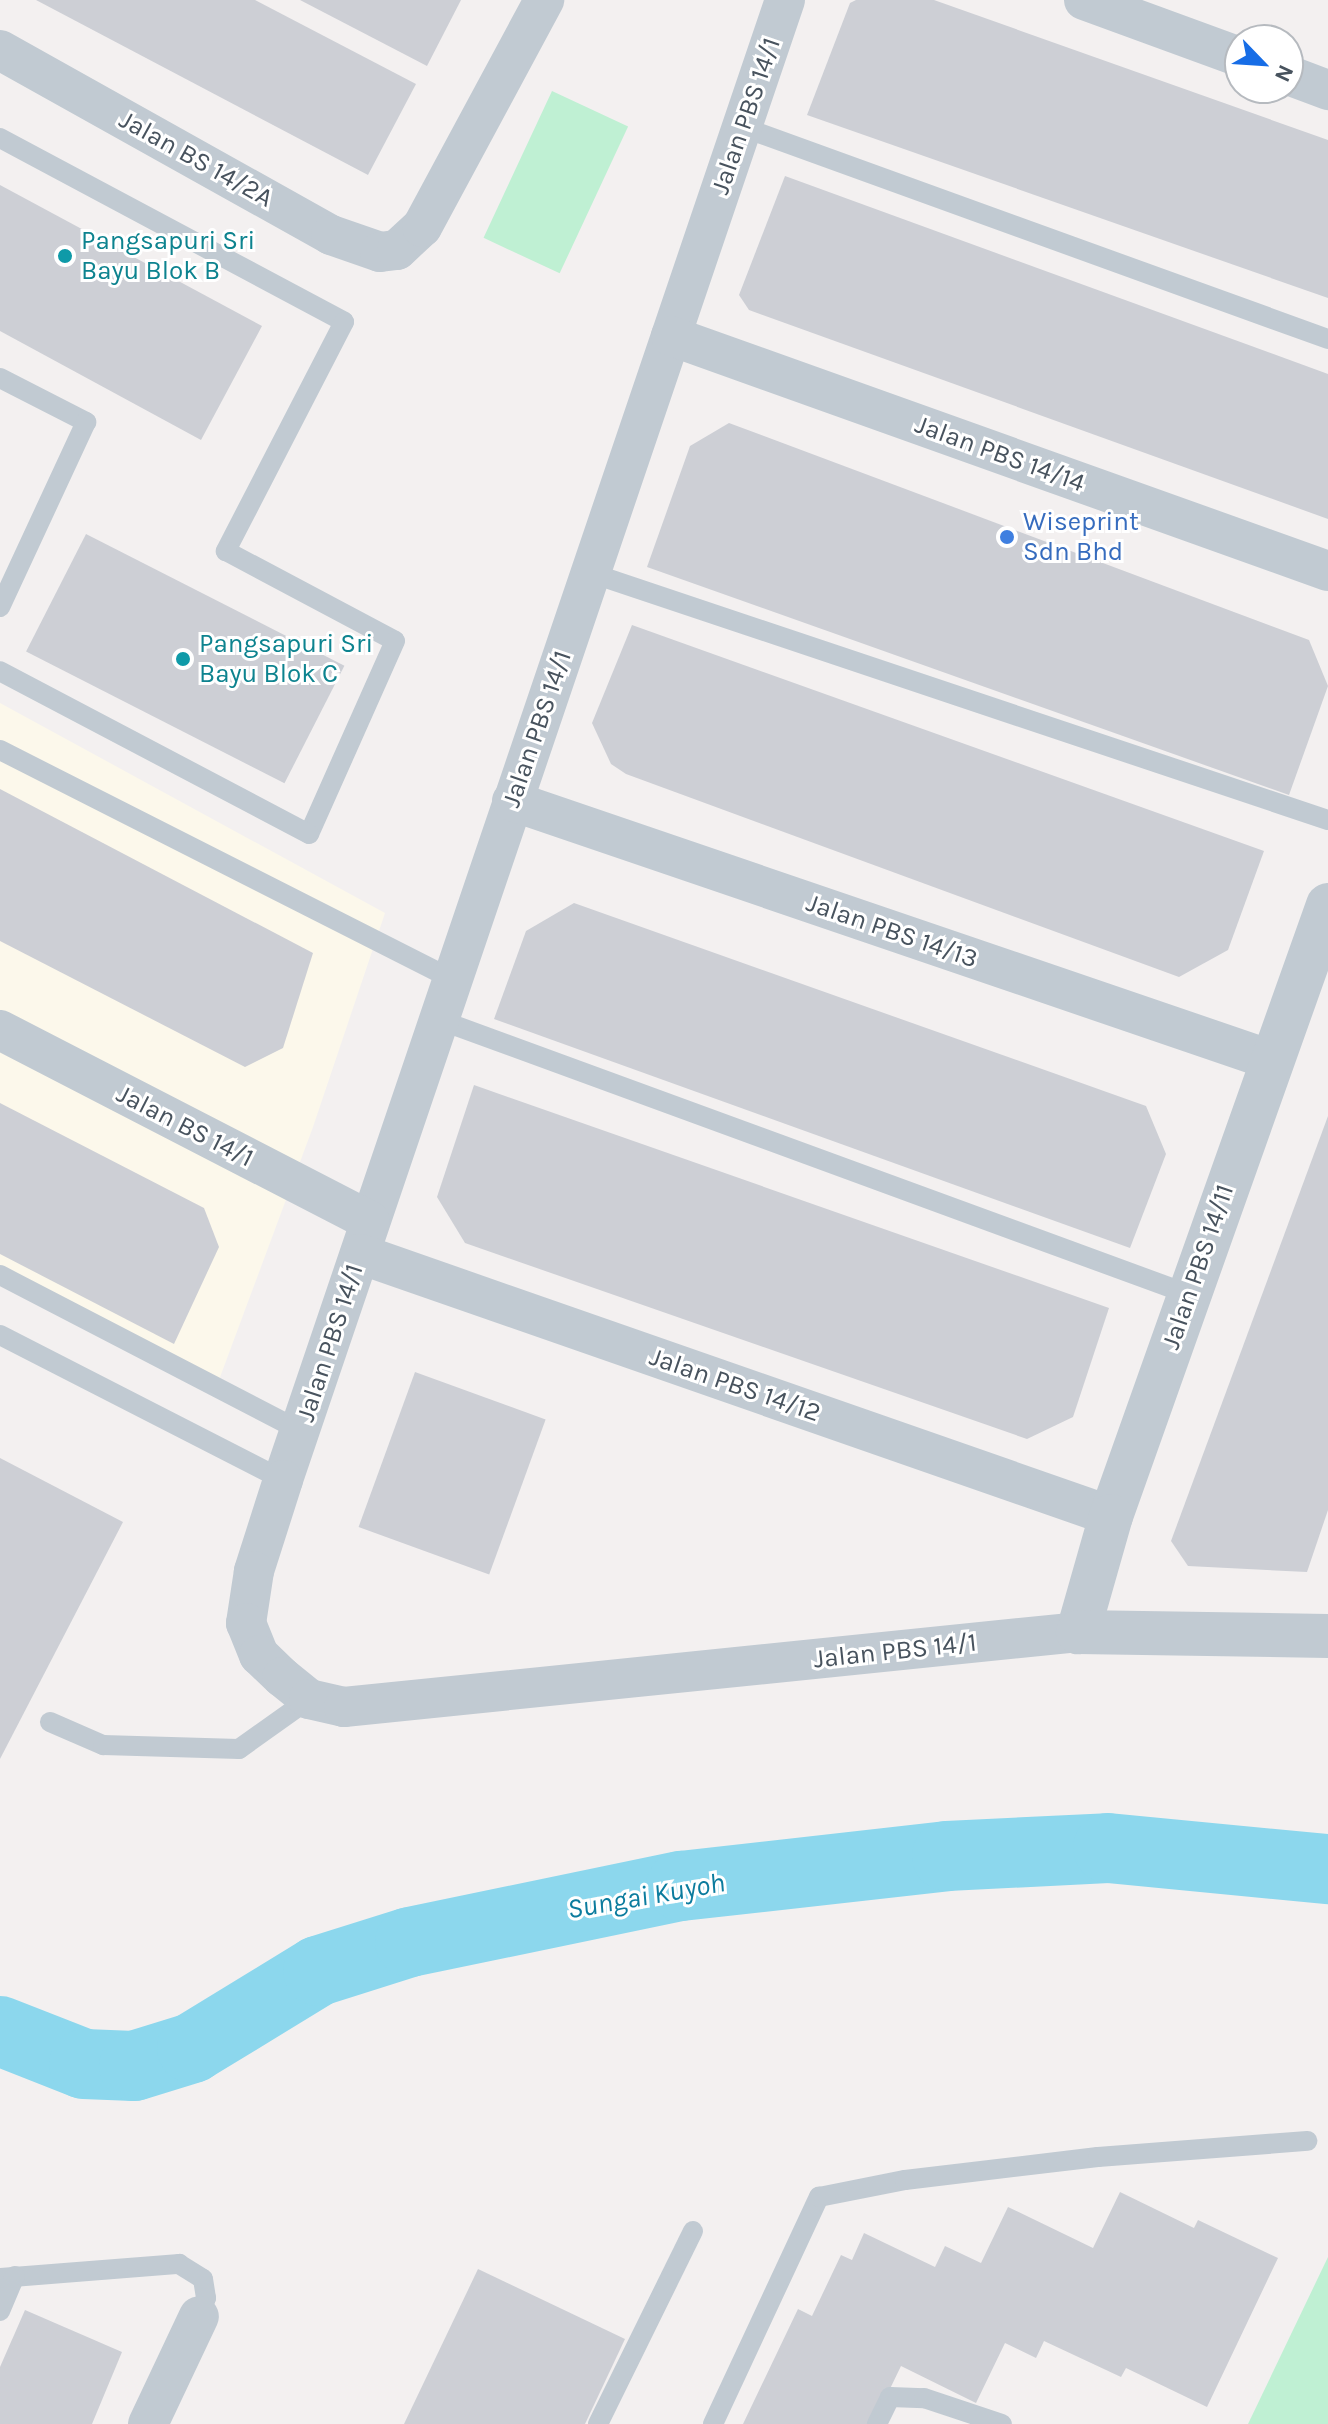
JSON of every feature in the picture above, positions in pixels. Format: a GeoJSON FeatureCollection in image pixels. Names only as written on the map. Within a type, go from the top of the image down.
{"type":"FeatureCollection","features":[{"type":"Feature","properties":{"kind":"street","name":"Jalan BS 14/2A"},"geometry":{"type":"LineString","coordinates":[[0,50],[331,235],[380,252],[397,250],[422,227],[544,0]]}},
{"type":"Feature","properties":{"kind":"street","name":"Jalan PBS 14/1"},"geometry":{"type":"LineString","coordinates":[[785,0],[283,1480],[254,1571],[246,1623],[259,1655],[309,1699],[344,1707],[1078,1632],[1325,1628]]}},
{"type":"Feature","properties":{"kind":"street"},"geometry":{"type":"LineString","coordinates":[[1084,0],[1224,51]]}},
{"type":"Feature","properties":{"kind":"street"},"geometry":{"type":"LineString","coordinates":[[1304,81],[1328,90]]}},
{"type":"Feature","properties":{"kind":"street","name":"Jalan PBS 14/14"},"geometry":{"type":"LineString","coordinates":[[671,336],[1328,571]]}},
{"type":"Feature","properties":{"kind":"street","name":"Jalan PBS 14/13"},"geometry":{"type":"LineString","coordinates":[[512,801],[1271,1060]]}},
{"type":"Feature","properties":{"kind":"street","name":"Jalan PBS 14/11"},"geometry":{"type":"LineString","coordinates":[[1078,1632],[1111,1516],[1328,906]]}},
{"type":"Feature","properties":{"kind":"street","name":"Jalan BS 14/1"},"geometry":{"type":"LineString","coordinates":[[0,1030],[365,1238]]}},
{"type":"Feature","properties":{"kind":"street","name":"Jalan PBS 14/12"},"geometry":{"type":"LineString","coordinates":[[365,1238],[1111,1516]]}},
{"type":"Feature","properties":{"kind":"street"},"geometry":{"type":"LineString","coordinates":[[148,2424],[199,2316]]}},
{"type":"Feature","properties":{"kind":"lane"},"geometry":{"type":"LineString","coordinates":[[742,127],[1328,339]]}},
{"type":"Feature","properties":{"kind":"lane"},"geometry":{"type":"LineString","coordinates":[[0,138],[344,322],[226,551],[395,641],[309,834],[0,671]]}},
{"type":"Feature","properties":{"kind":"lane"},"geometry":{"type":"LineString","coordinates":[[0,378],[86,422],[0,607]]}},
{"type":"Feature","properties":{"kind":"lane"},"geometry":{"type":"LineString","coordinates":[[591,573],[1328,820]]}},
{"type":"Feature","properties":{"kind":"lane"},"geometry":{"type":"LineString","coordinates":[[0,750],[454,980]]}},
{"type":"Feature","properties":{"kind":"lane"},"geometry":{"type":"LineString","coordinates":[[440,1020],[1188,1294]]}},
{"type":"Feature","properties":{"kind":"lane"},"geometry":{"type":"LineString","coordinates":[[0,1275],[301,1431]]}},
{"type":"Feature","properties":{"kind":"lane"},"geometry":{"type":"LineString","coordinates":[[0,1335],[283,1480]]}},
{"type":"Feature","properties":{"kind":"lane"},"geometry":{"type":"LineString","coordinates":[[50,1722],[103,1745],[239,1749],[309,1699]]}},
{"type":"Feature","properties":{"kind":"lane"},"geometry":{"type":"LineString","coordinates":[[713,2424],[819,2197],[905,2180],[1098,2157],[1307,2141]]}},
{"type":"Feature","properties":{"kind":"lane"},"geometry":{"type":"LineString","coordinates":[[598,2424],[693,2231]]}},
{"type":"Feature","properties":{"kind":"lane"},"geometry":{"type":"LineString","coordinates":[[0,2311],[8,2277],[179,2264],[203,2279],[206,2298],[199,2316]]}},
{"type":"Feature","properties":{"kind":"lane"},"geometry":{"type":"LineString","coordinates":[[877,2424],[890,2397],[924,2398],[1002,2424]]}},
{"type":"Feature","properties":{"kind":"shaded area"},"geometry":{"type":"Polygon","coordinates":[[[0,703],[385,913],[313,1127],[216,1388],[0,1277],[0,703]]]}},
{"type":"Feature","properties":{"kind":"green space"},"geometry":{"type":"Polygon","coordinates":[[[552,91],[628,126],[560,273],[484,238],[552,91]]]}},
{"type":"Feature","properties":{"kind":"green space"},"geometry":{"type":"Polygon","coordinates":[[[1328,2257],[1328,2424],[1248,2424],[1328,2257]]]}},
{"type":"Feature","properties":{"kind":"building"},"geometry":{"type":"Polygon","coordinates":[[[36,0],[255,0],[416,84],[368,175],[36,0]]]}},
{"type":"Feature","properties":{"kind":"building"},"geometry":{"type":"Polygon","coordinates":[[[300,0],[461,0],[427,66],[300,0]]]}},
{"type":"Feature","properties":{"kind":"building"},"geometry":{"type":"Polygon","coordinates":[[[856,0],[934,0],[1328,140],[1328,298],[807,115],[850,3],[856,0]]]}},
{"type":"Feature","properties":{"kind":"building"},"geometry":{"type":"Polygon","coordinates":[[[785,176],[1328,374],[1328,519],[749,310],[739,295],[785,176]]]}},
{"type":"Feature","properties":{"kind":"building","name":"Pangsapuri Sri Bayu Blok B"},"geometry":{"type":"Polygon","coordinates":[[[0,185],[262,326],[201,440],[0,331],[0,185]]]}},
{"type":"Feature","properties":{"kind":"building"},"geometry":{"type":"Polygon","coordinates":[[[729,423],[1309,640],[1328,686],[1289,795],[647,567],[690,446],[729,423]]]}},
{"type":"Feature","properties":{"kind":"building","name":"Pangsapuri Sri Bayu Blok C"},"geometry":{"type":"Polygon","coordinates":[[[86,534],[344,666],[284,783],[26,652],[86,534]]]}},
{"type":"Feature","properties":{"kind":"building"},"geometry":{"type":"Polygon","coordinates":[[[632,625],[1264,851],[1228,950],[1179,977],[626,774],[611,764],[592,723],[632,625]]]}},
{"type":"Feature","properties":{"kind":"building"},"geometry":{"type":"Polygon","coordinates":[[[0,789],[313,953],[283,1048],[245,1067],[0,941],[0,789]]]}},
{"type":"Feature","properties":{"kind":"building"},"geometry":{"type":"Polygon","coordinates":[[[574,903],[1146,1106],[1166,1154],[1130,1248],[494,1019],[526,931],[574,903]]]}},
{"type":"Feature","properties":{"kind":"building"},"geometry":{"type":"Polygon","coordinates":[[[474,1085],[1109,1308],[1073,1417],[1027,1439],[465,1243],[437,1197],[474,1085]]]}},
{"type":"Feature","properties":{"kind":"building"},"geometry":{"type":"Polygon","coordinates":[[[0,1103],[204,1208],[219,1247],[174,1344],[0,1254],[0,1103]]]}},
{"type":"Feature","properties":{"kind":"building"},"geometry":{"type":"Polygon","coordinates":[[[1328,1116],[1328,1510],[1307,1572],[1188,1566],[1171,1541],[1328,1116]]]}},
{"type":"Feature","properties":{"kind":"building"},"geometry":{"type":"Polygon","coordinates":[[[415,1372],[546,1420],[489,1575],[359,1527],[415,1372]]]}},
{"type":"Feature","properties":{"kind":"building"},"geometry":{"type":"Polygon","coordinates":[[[0,1458],[123,1522],[0,1759],[0,1458]]]}},
{"type":"Feature","properties":{"kind":"building"},"geometry":{"type":"Polygon","coordinates":[[[1120,2192],[1194,2228],[1198,2220],[1278,2258],[1207,2407],[1126,2368],[1121,2377],[1044,2341],[1036,2358],[1005,2343],[976,2403],[901,2366],[873,2424],[743,2424],[798,2309],[812,2316],[841,2255],[852,2260],[864,2233],[935,2267],[945,2246],[981,2263],[1008,2207],[1093,2248],[1120,2192]]]}},
{"type":"Feature","properties":{"kind":"building"},"geometry":{"type":"Polygon","coordinates":[[[478,2269],[625,2339],[585,2424],[404,2424],[478,2269]]]}},
{"type":"Feature","properties":{"kind":"building"},"geometry":{"type":"Polygon","coordinates":[[[25,2310],[122,2352],[92,2424],[0,2424],[0,2367],[25,2310]]]}},
{"type":"Feature","properties":{"kind":"waterway","name":"Sungai Kuyoh"},"geometry":{"type":"LineString","coordinates":[[0,2031],[84,2064],[134,2066],[192,2048],[318,1971],[410,1942],[681,1886],[947,1856],[1108,1848],[1328,1869]]}},
{"type":"Feature","properties":{"kind":"place","name":"Pangsapuri Sri Bayu Blok B"},"geometry":{"type":"Point","coordinates":[65,256]}},
{"type":"Feature","properties":{"kind":"place","name":"Wiseprint Sdn Bhd"},"geometry":{"type":"Point","coordinates":[1007,537]}},
{"type":"Feature","properties":{"kind":"place","name":"Pangsapuri Sri Bayu Blok C"},"geometry":{"type":"Point","coordinates":[183,659]}}]}
